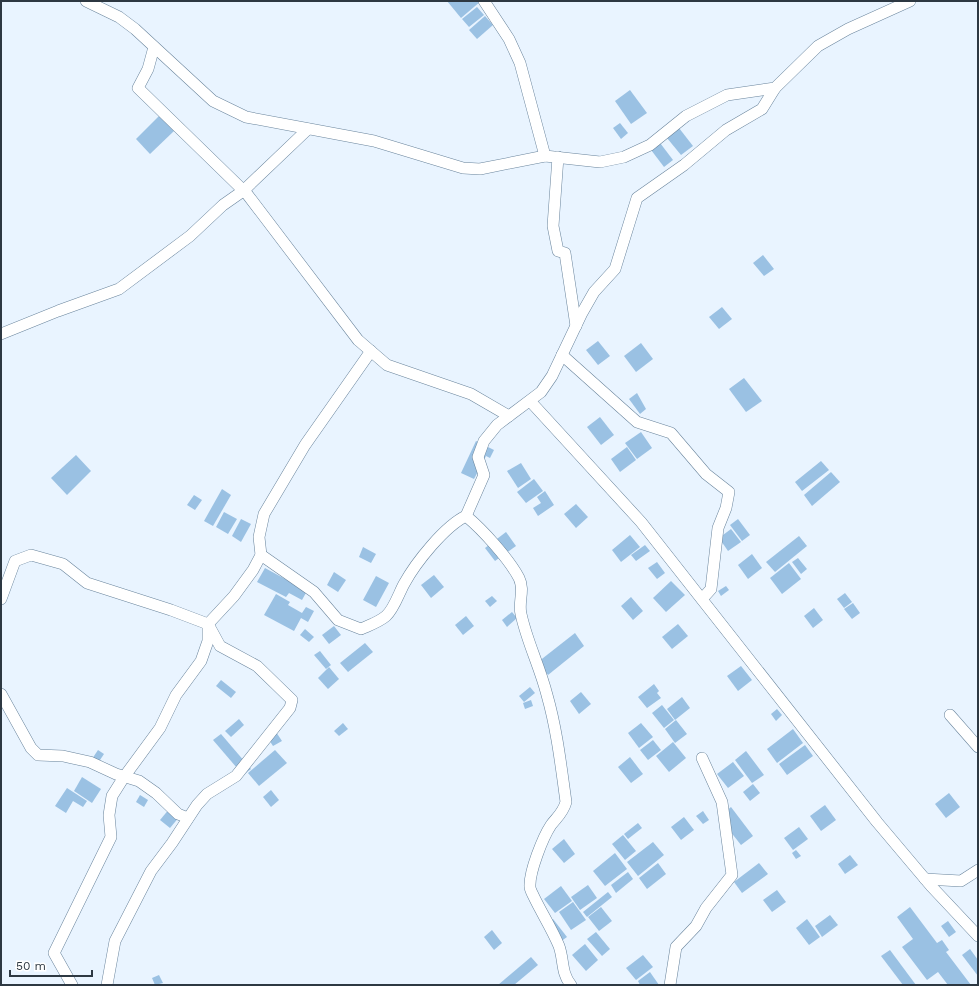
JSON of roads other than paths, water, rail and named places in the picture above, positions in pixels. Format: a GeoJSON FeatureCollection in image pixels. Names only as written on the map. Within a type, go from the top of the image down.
{"type":"FeatureCollection","features":[{"type":"Feature","properties":{"kind":"street"},"geometry":{"type":"LineString","coordinates":[[86,1],[119,17],[135,29],[213,101],[246,117],[374,141],[463,168],[480,169],[545,156],[600,162],[624,157],[650,146],[686,116],[727,95],[775,88]]}},
{"type":"Feature","properties":{"kind":"street"},"geometry":{"type":"LineString","coordinates":[[484,1],[509,39],[520,63],[545,156]]}},
{"type":"Feature","properties":{"kind":"street"},"geometry":{"type":"LineString","coordinates":[[261,555],[314,592],[338,620],[361,629],[374,624],[387,615],[409,574],[426,552],[459,520],[466,516],[484,475],[478,457],[484,441],[497,425],[542,392],[552,376],[594,292],[615,269],[637,198],[684,165],[726,130],[762,109],[775,88],[818,46],[884,6],[910,1]]}},
{"type":"Feature","properties":{"kind":"street"},"geometry":{"type":"LineString","coordinates":[[154,47],[148,69],[138,88],[243,191],[358,340],[387,365],[471,394],[509,416]]}},
{"type":"Feature","properties":{"kind":"street"},"geometry":{"type":"LineString","coordinates":[[1,334],[119,289],[190,236],[223,205],[243,191],[308,129]]}},
{"type":"Feature","properties":{"kind":"street"},"geometry":{"type":"LineString","coordinates":[[558,157],[553,226],[558,251],[565,253],[576,326]]}},
{"type":"Feature","properties":{"kind":"street"},"geometry":{"type":"LineString","coordinates":[[72,985],[54,953],[111,837],[109,815],[112,796],[124,776],[160,728],[176,695],[201,661],[208,641],[208,624],[234,596],[253,570],[261,555],[259,537],[264,514],[305,445],[371,351]]}},
{"type":"Feature","properties":{"kind":"street"},"geometry":{"type":"LineString","coordinates":[[562,355],[637,422],[671,433],[706,474],[729,492],[726,508],[718,528],[711,588],[702,599]]}},
{"type":"Feature","properties":{"kind":"street"},"geometry":{"type":"LineString","coordinates":[[530,401],[641,522],[872,816],[925,879],[978,936]]}},
{"type":"Feature","properties":{"kind":"street"},"geometry":{"type":"LineString","coordinates":[[466,516],[478,526],[519,579],[522,591],[520,612],[547,694],[556,732],[566,802],[564,810],[552,825],[546,836],[534,869],[530,887],[533,896],[560,948],[562,965],[567,980],[571,985]]}},
{"type":"Feature","properties":{"kind":"street"},"geometry":{"type":"LineString","coordinates":[[1,599],[15,561],[31,555],[63,564],[87,583],[208,624],[220,646],[257,666],[292,700],[290,708],[236,776],[207,794],[197,805],[172,843],[151,871],[132,904],[115,941],[108,985]]}},
{"type":"Feature","properties":{"kind":"street"},"geometry":{"type":"LineString","coordinates":[[1,694],[31,748],[38,755],[63,756],[90,762],[138,781],[156,793],[178,814],[188,818]]}},
{"type":"Feature","properties":{"kind":"street"},"geometry":{"type":"LineString","coordinates":[[950,715],[978,747]]}},
{"type":"Feature","properties":{"kind":"street"},"geometry":{"type":"LineString","coordinates":[[670,985],[676,947],[696,926],[710,902],[732,875],[722,802],[702,758]]}},
{"type":"Feature","properties":{"kind":"street"},"geometry":{"type":"LineString","coordinates":[[925,879],[961,881],[978,870]]}}]}
